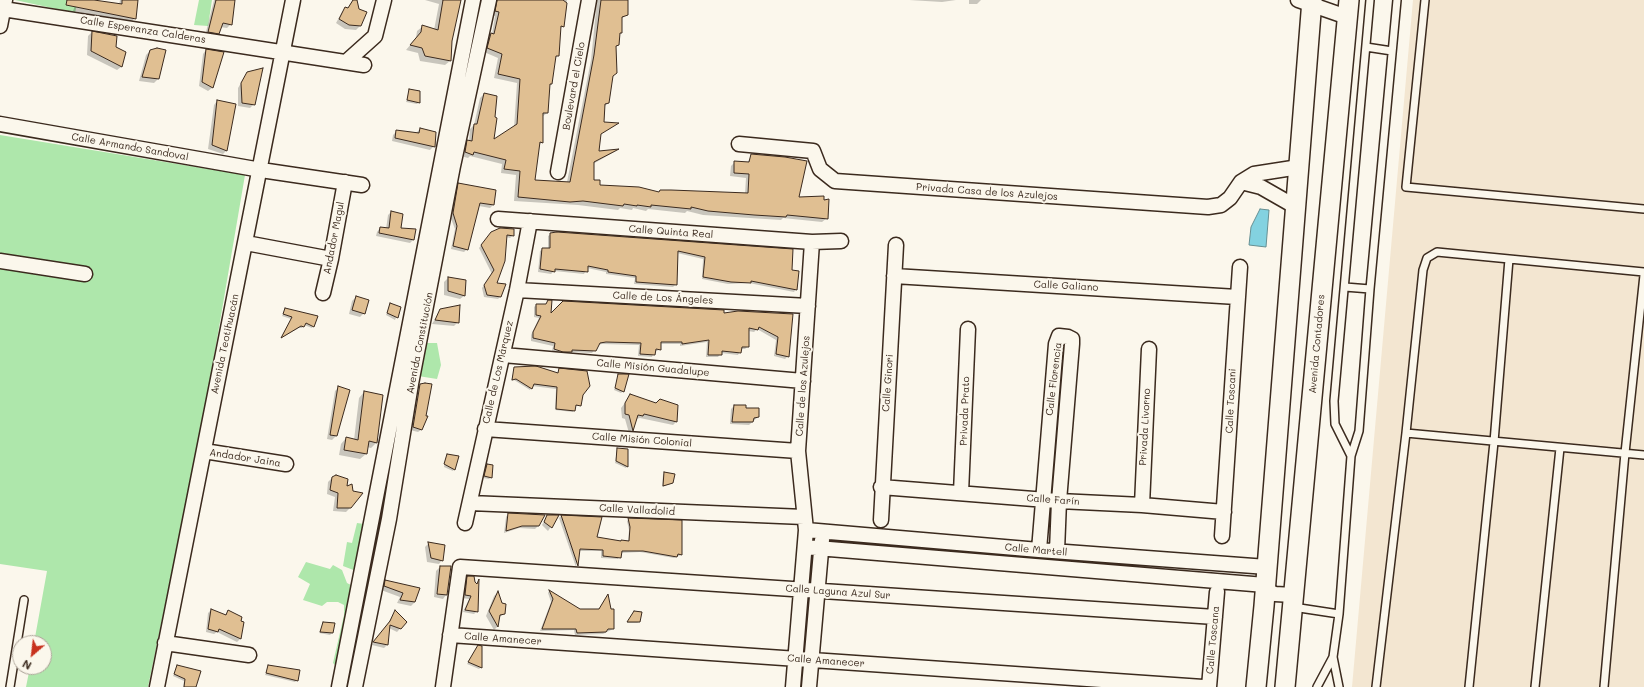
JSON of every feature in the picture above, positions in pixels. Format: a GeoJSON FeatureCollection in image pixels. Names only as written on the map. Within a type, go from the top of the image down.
{"type":"FeatureCollection","features":[{"type":"Feature","properties":{"kind":"main road"},"geometry":{"type":"LineString","coordinates":[[1256,687],[1266,585],[1299,167],[1307,1]]}},
{"type":"Feature","properties":{"kind":"main road","name":"Avenida Contadores"},"geometry":{"type":"LineString","coordinates":[[1285,687],[1348,8]]}},
{"type":"Feature","properties":{"kind":"street","name":"Avenida Teotihuacán"},"geometry":{"type":"LineString","coordinates":[[157,687],[294,0]]}},
{"type":"Feature","properties":{"kind":"street"},"geometry":{"type":"LineString","coordinates":[[346,62],[374,36],[384,0]]}},
{"type":"Feature","properties":{"kind":"street","name":"Avenida Constitución"},"geometry":{"type":"LineString","coordinates":[[355,687],[402,445],[473,0]]}},
{"type":"Feature","properties":{"kind":"street","name":"Avenida Constitución"},"geometry":{"type":"LineString","coordinates":[[339,687],[387,441],[447,165],[489,0]]}},
{"type":"Feature","properties":{"kind":"street","name":"Boulevard el Cielo"},"geometry":{"type":"LineString","coordinates":[[558,172],[589,0]]}},
{"type":"Feature","properties":{"kind":"street"},"geometry":{"type":"LineString","coordinates":[[1307,1],[1348,8]]}},
{"type":"Feature","properties":{"kind":"street","name":"Calle Esperanza Calderas"},"geometry":{"type":"LineString","coordinates":[[4,4],[364,65]]}},
{"type":"Feature","properties":{"kind":"street"},"geometry":{"type":"LineString","coordinates":[[0,26],[4,4]]}},
{"type":"Feature","properties":{"kind":"street","name":"Calle Armando Sandoval"},"geometry":{"type":"LineString","coordinates":[[0,124],[261,170],[362,184]]}},
{"type":"Feature","properties":{"kind":"street","name":"Privada Casa de los Azulejos"},"geometry":{"type":"LineString","coordinates":[[739,144],[813,151],[820,169],[836,181],[1208,207],[1221,205],[1230,198],[1241,182]]}},
{"type":"Feature","properties":{"kind":"street"},"geometry":{"type":"LineString","coordinates":[[1241,182],[1254,174],[1299,167]]}},
{"type":"Feature","properties":{"kind":"street","name":"Andador Magul"},"geometry":{"type":"LineString","coordinates":[[323,293],[332,258],[345,182]]}},
{"type":"Feature","properties":{"kind":"street"},"geometry":{"type":"LineString","coordinates":[[1241,182],[1261,187],[1296,207]]}},
{"type":"Feature","properties":{"kind":"street","name":"Calle Quinta Real"},"geometry":{"type":"LineString","coordinates":[[498,219],[812,242],[841,241]]}},
{"type":"Feature","properties":{"kind":"street","name":"Calle de Los Márquez"},"geometry":{"type":"LineString","coordinates":[[465,523],[517,290],[530,221]]}},
{"type":"Feature","properties":{"kind":"street","name":"Calle de los Azulejos"},"geometry":{"type":"LineString","coordinates":[[793,687],[805,547],[805,524],[798,452],[812,242]]}},
{"type":"Feature","properties":{"kind":"street"},"geometry":{"type":"LineString","coordinates":[[246,243],[332,258]]}},
{"type":"Feature","properties":{"kind":"street","name":"Calle Ginori"},"geometry":{"type":"LineString","coordinates":[[880,520],[896,245]]}},
{"type":"Feature","properties":{"kind":"street"},"geometry":{"type":"LineString","coordinates":[[0,261],[85,274]]}},
{"type":"Feature","properties":{"kind":"street","name":"Calle Toscani"},"geometry":{"type":"LineString","coordinates":[[1222,536],[1240,267]]}},
{"type":"Feature","properties":{"kind":"street","name":"Calle Galiano"},"geometry":{"type":"LineString","coordinates":[[894,276],[1237,297]]}},
{"type":"Feature","properties":{"kind":"street","name":"Calle de Los Ángeles"},"geometry":{"type":"LineString","coordinates":[[517,290],[808,306]]}},
{"type":"Feature","properties":{"kind":"street","name":"Privada Prato"},"geometry":{"type":"LineString","coordinates":[[961,493],[968,329]]}},
{"type":"Feature","properties":{"kind":"street","name":"Calle Florencia"},"geometry":{"type":"LineString","coordinates":[[1039,550],[1056,344],[1059,336],[1072,339],[1072,344],[1059,501],[1057,552]]}},
{"type":"Feature","properties":{"kind":"street","name":"Privada Livorno"},"geometry":{"type":"LineString","coordinates":[[1142,505],[1149,349]]}},
{"type":"Feature","properties":{"kind":"street","name":"Calle Misión Guadalupe"},"geometry":{"type":"LineString","coordinates":[[503,355],[803,381]]}},
{"type":"Feature","properties":{"kind":"street"},"geometry":{"type":"LineString","coordinates":[[1050,417],[1066,417]]}},
{"type":"Feature","properties":{"kind":"street","name":"Calle Misión Colonial"},"geometry":{"type":"LineString","coordinates":[[485,429],[798,452]]}},
{"type":"Feature","properties":{"kind":"street"},"geometry":{"type":"LineString","coordinates":[[387,441],[402,445]]}},
{"type":"Feature","properties":{"kind":"street","name":"Andador Jaina"},"geometry":{"type":"LineString","coordinates":[[204,451],[286,464]]}},
{"type":"Feature","properties":{"kind":"street","name":"Calle Farín"},"geometry":{"type":"LineString","coordinates":[[881,486],[1042,500],[1142,505],[1224,512]]}},
{"type":"Feature","properties":{"kind":"street","name":"Calle Valladolid"},"geometry":{"type":"LineString","coordinates":[[470,503],[805,524]]}},
{"type":"Feature","properties":{"kind":"street","name":"Calle Martell"},"geometry":{"type":"LineString","coordinates":[[805,524],[823,532],[1057,552],[1267,567]]}},
{"type":"Feature","properties":{"kind":"street"},"geometry":{"type":"LineString","coordinates":[[809,687],[823,532]]}},
{"type":"Feature","properties":{"kind":"street"},"geometry":{"type":"LineString","coordinates":[[996,546],[996,563]]}},
{"type":"Feature","properties":{"kind":"street","name":"Calle Martell"},"geometry":{"type":"LineString","coordinates":[[805,547],[1266,585]]}},
{"type":"Feature","properties":{"kind":"street"},"geometry":{"type":"LineString","coordinates":[[1084,570],[1085,553]]}},
{"type":"Feature","properties":{"kind":"street","name":"Calle Laguna Azul Sur"},"geometry":{"type":"LineString","coordinates":[[450,635],[460,567],[1215,618]]}},
{"type":"Feature","properties":{"kind":"street"},"geometry":{"type":"LineString","coordinates":[[1266,585],[1270,592],[1293,601]]}},
{"type":"Feature","properties":{"kind":"street","name":"Calle Toscana"},"geometry":{"type":"LineString","coordinates":[[1209,687],[1217,592]]}},
{"type":"Feature","properties":{"kind":"street"},"geometry":{"type":"LineString","coordinates":[[443,687],[450,635]]}},
{"type":"Feature","properties":{"kind":"street","name":"Calle Amanecer"},"geometry":{"type":"LineString","coordinates":[[450,635],[1203,687]]}},
{"type":"Feature","properties":{"kind":"street"},"geometry":{"type":"LineString","coordinates":[[165,643],[249,655]]}},
{"type":"Feature","properties":{"kind":"lane"},"geometry":{"type":"LineString","coordinates":[[1351,456],[1335,424],[1334,401],[1370,0]]}},
{"type":"Feature","properties":{"kind":"lane"},"geometry":{"type":"LineString","coordinates":[[1339,687],[1333,657],[1339,614],[1351,456],[1360,431],[1370,289],[1397,0]]}},
{"type":"Feature","properties":{"kind":"lane"},"geometry":{"type":"LineString","coordinates":[[1425,0],[1406,187],[1644,209]]}},
{"type":"Feature","properties":{"kind":"lane"},"geometry":{"type":"LineString","coordinates":[[1366,47],[1392,51]]}},
{"type":"Feature","properties":{"kind":"lane"},"geometry":{"type":"LineString","coordinates":[[1376,687],[1406,434],[1423,270],[1427,258],[1437,252],[1644,274],[1625,453],[1604,687]]}},
{"type":"Feature","properties":{"kind":"lane"},"geometry":{"type":"LineString","coordinates":[[1469,687],[1494,442],[1509,259]]}},
{"type":"Feature","properties":{"kind":"lane"},"geometry":{"type":"LineString","coordinates":[[1344,287],[1370,289]]}},
{"type":"Feature","properties":{"kind":"lane"},"geometry":{"type":"LineString","coordinates":[[1406,434],[1644,455]]}},
{"type":"Feature","properties":{"kind":"lane"},"geometry":{"type":"LineString","coordinates":[[1535,687],[1560,448]]}},
{"type":"Feature","properties":{"kind":"lane"},"geometry":{"type":"LineString","coordinates":[[10,687],[24,600]]}},
{"type":"Feature","properties":{"kind":"lane"},"geometry":{"type":"LineString","coordinates":[[1293,601],[1339,614]]}},
{"type":"Feature","properties":{"kind":"lane"},"geometry":{"type":"LineString","coordinates":[[1317,687],[1333,657]]}},
{"type":"Feature","properties":{"kind":"shaded area"},"geometry":{"type":"Polygon","coordinates":[[[1413,0],[1644,0],[1644,687],[1352,687],[1413,0]]]}},
{"type":"Feature","properties":{"kind":"green space"},"geometry":{"type":"Polygon","coordinates":[[[15,0],[78,0],[75,13],[15,0]]]}},
{"type":"Feature","properties":{"kind":"green space"},"geometry":{"type":"Polygon","coordinates":[[[199,0],[212,0],[208,26],[194,25],[199,0]]]}},
{"type":"Feature","properties":{"kind":"green space"},"geometry":{"type":"Polygon","coordinates":[[[0,135],[245,175],[203,421],[148,687],[26,687],[28,675],[52,675],[52,635],[35,635],[47,571],[0,564],[0,135]]]}},
{"type":"Feature","properties":{"kind":"green space"},"geometry":{"type":"Polygon","coordinates":[[[425,343],[437,343],[441,365],[437,379],[418,376],[425,343]]]}},
{"type":"Feature","properties":{"kind":"green space"},"geometry":{"type":"Polygon","coordinates":[[[357,523],[364,524],[356,571],[343,566],[347,542],[352,543],[357,523]]]}},
{"type":"Feature","properties":{"kind":"green space"},"geometry":{"type":"Polygon","coordinates":[[[306,562],[330,569],[333,565],[342,570],[347,583],[353,586],[336,666],[333,663],[344,615],[344,605],[338,602],[327,602],[322,606],[303,600],[310,584],[298,577],[306,562]]]}},
{"type":"Feature","properties":{"kind":"water"},"geometry":{"type":"Polygon","coordinates":[[[1260,209],[1269,210],[1266,247],[1249,245],[1251,227],[1260,209]]]}},
{"type":"Feature","properties":{"kind":"building"},"geometry":{"type":"Polygon","coordinates":[[[67,0],[94,0],[122,4],[122,0],[138,0],[136,19],[66,5],[67,0]]]}},
{"type":"Feature","properties":{"kind":"building"},"geometry":{"type":"Polygon","coordinates":[[[216,0],[235,0],[232,25],[223,23],[219,34],[208,32],[216,0]]]}},
{"type":"Feature","properties":{"kind":"building"},"geometry":{"type":"Polygon","coordinates":[[[353,0],[357,0],[359,9],[367,12],[361,26],[349,25],[339,19],[345,7],[348,8],[353,0]]]}},
{"type":"Feature","properties":{"kind":"building"},"geometry":{"type":"Polygon","coordinates":[[[443,0],[461,0],[452,41],[451,61],[425,56],[422,48],[410,45],[421,32],[422,25],[438,30],[443,0]]]}},
{"type":"Feature","properties":{"kind":"building"},"geometry":{"type":"Polygon","coordinates":[[[497,0],[563,0],[567,3],[564,27],[561,26],[559,56],[556,56],[552,84],[550,84],[548,113],[543,113],[543,143],[540,142],[535,180],[570,182],[594,55],[601,0],[628,0],[628,15],[622,17],[622,33],[620,33],[619,45],[616,46],[617,73],[613,76],[609,103],[605,104],[604,122],[619,123],[601,134],[599,151],[619,149],[594,162],[594,180],[600,180],[600,185],[639,187],[659,192],[660,190],[671,190],[748,193],[749,174],[734,173],[734,161],[749,162],[751,154],[785,157],[807,161],[799,197],[824,196],[824,200],[829,199],[828,219],[787,215],[786,217],[708,211],[691,207],[691,209],[624,204],[623,206],[583,201],[570,202],[518,197],[520,171],[504,169],[506,160],[474,152],[473,155],[465,152],[467,140],[472,141],[474,124],[477,124],[484,93],[497,96],[495,117],[497,118],[494,139],[517,124],[520,79],[498,74],[502,54],[487,48],[491,33],[494,34],[499,12],[495,11],[497,0]]]}},
{"type":"Feature","properties":{"kind":"building"},"geometry":{"type":"Polygon","coordinates":[[[92,31],[117,36],[116,47],[126,52],[122,67],[91,51],[92,31]]]}},
{"type":"Feature","properties":{"kind":"building"},"geometry":{"type":"Polygon","coordinates":[[[157,48],[166,50],[159,79],[142,77],[150,50],[157,48]]]}},
{"type":"Feature","properties":{"kind":"building"},"geometry":{"type":"Polygon","coordinates":[[[206,49],[224,52],[213,88],[202,82],[206,49]]]}},
{"type":"Feature","properties":{"kind":"building"},"geometry":{"type":"Polygon","coordinates":[[[263,68],[255,105],[242,103],[241,83],[247,72],[263,68]]]}},
{"type":"Feature","properties":{"kind":"building"},"geometry":{"type":"Polygon","coordinates":[[[409,89],[420,91],[420,103],[407,100],[409,89]]]}},
{"type":"Feature","properties":{"kind":"building"},"geometry":{"type":"Polygon","coordinates":[[[217,100],[236,104],[227,151],[212,145],[217,100]]]}},
{"type":"Feature","properties":{"kind":"building"},"geometry":{"type":"Polygon","coordinates":[[[420,128],[436,132],[435,147],[395,138],[396,130],[419,133],[420,128]]]}},
{"type":"Feature","properties":{"kind":"building"},"geometry":{"type":"Polygon","coordinates":[[[458,183],[496,190],[494,205],[480,203],[468,250],[453,246],[457,226],[453,213],[458,183]]]}},
{"type":"Feature","properties":{"kind":"building"},"geometry":{"type":"Polygon","coordinates":[[[391,211],[403,214],[401,228],[416,229],[414,240],[379,233],[380,227],[389,228],[391,211]]]}},
{"type":"Feature","properties":{"kind":"building"},"geometry":{"type":"Polygon","coordinates":[[[500,228],[514,229],[514,236],[507,235],[505,261],[497,283],[506,284],[501,297],[487,295],[484,285],[494,270],[481,245],[491,232],[500,228]]]}},
{"type":"Feature","properties":{"kind":"building"},"geometry":{"type":"Polygon","coordinates":[[[557,232],[793,249],[792,270],[799,271],[797,290],[751,281],[751,283],[731,282],[703,277],[705,257],[678,251],[677,285],[636,282],[636,276],[608,272],[608,270],[588,266],[588,272],[555,269],[555,272],[540,269],[542,248],[550,248],[550,233],[557,232]]]}},
{"type":"Feature","properties":{"kind":"building"},"geometry":{"type":"Polygon","coordinates":[[[448,277],[466,280],[465,296],[448,291],[448,277]]]}},
{"type":"Feature","properties":{"kind":"building"},"geometry":{"type":"Polygon","coordinates":[[[356,296],[369,300],[365,314],[352,310],[356,296]]]}},
{"type":"Feature","properties":{"kind":"building"},"geometry":{"type":"Polygon","coordinates":[[[548,300],[552,300],[551,313],[563,301],[724,310],[724,313],[738,311],[793,314],[789,357],[776,354],[778,337],[759,327],[758,330],[749,328],[749,347],[742,347],[741,353],[722,351],[722,355],[708,355],[709,340],[682,344],[682,342],[661,342],[661,350],[656,349],[655,355],[640,354],[641,343],[606,342],[600,343],[596,351],[572,350],[572,352],[563,352],[554,349],[555,343],[533,338],[533,332],[541,316],[536,315],[536,304],[546,304],[548,300]]]}},
{"type":"Feature","properties":{"kind":"building"},"geometry":{"type":"Polygon","coordinates":[[[390,303],[401,307],[398,318],[387,313],[390,303]]]}},
{"type":"Feature","properties":{"kind":"building"},"geometry":{"type":"Polygon","coordinates":[[[460,305],[459,323],[435,320],[440,309],[460,305]]]}},
{"type":"Feature","properties":{"kind":"building"},"geometry":{"type":"Polygon","coordinates":[[[285,308],[318,316],[314,327],[306,323],[304,327],[301,326],[281,338],[292,317],[283,314],[285,308]]]}},
{"type":"Feature","properties":{"kind":"building"},"geometry":{"type":"Polygon","coordinates":[[[536,366],[558,373],[559,368],[587,371],[590,386],[583,395],[581,406],[576,405],[575,411],[556,409],[557,387],[534,384],[532,389],[516,379],[512,380],[514,367],[536,366]]]}},
{"type":"Feature","properties":{"kind":"building"},"geometry":{"type":"Polygon","coordinates":[[[618,374],[629,374],[624,392],[615,388],[618,374]]]}},
{"type":"Feature","properties":{"kind":"building"},"geometry":{"type":"Polygon","coordinates":[[[420,384],[432,384],[426,416],[428,416],[422,430],[413,427],[420,384]]]}},
{"type":"Feature","properties":{"kind":"building"},"geometry":{"type":"Polygon","coordinates":[[[338,386],[350,390],[337,436],[330,435],[338,386]]]}},
{"type":"Feature","properties":{"kind":"building"},"geometry":{"type":"Polygon","coordinates":[[[364,391],[383,395],[377,443],[369,441],[367,454],[344,450],[346,437],[358,440],[364,391]]]}},
{"type":"Feature","properties":{"kind":"building"},"geometry":{"type":"Polygon","coordinates":[[[630,394],[656,403],[660,399],[678,405],[677,422],[644,414],[643,416],[638,415],[633,431],[629,415],[625,414],[625,403],[630,394]]]}},
{"type":"Feature","properties":{"kind":"building"},"geometry":{"type":"Polygon","coordinates":[[[734,405],[746,405],[746,408],[759,408],[759,417],[754,418],[753,422],[732,422],[734,405]]]}},
{"type":"Feature","properties":{"kind":"building"},"geometry":{"type":"Polygon","coordinates":[[[617,448],[628,449],[628,467],[616,461],[617,448]]]}},
{"type":"Feature","properties":{"kind":"building"},"geometry":{"type":"Polygon","coordinates":[[[447,454],[459,456],[455,470],[444,464],[447,454]]]}},
{"type":"Feature","properties":{"kind":"building"},"geometry":{"type":"Polygon","coordinates":[[[487,464],[493,465],[492,478],[484,476],[487,464]]]}},
{"type":"Feature","properties":{"kind":"building"},"geometry":{"type":"Polygon","coordinates":[[[664,472],[675,474],[673,483],[663,486],[664,472]]]}},
{"type":"Feature","properties":{"kind":"building"},"geometry":{"type":"Polygon","coordinates":[[[336,475],[348,479],[347,486],[352,484],[353,491],[363,493],[351,508],[337,508],[338,493],[330,490],[332,477],[336,475]]]}},
{"type":"Feature","properties":{"kind":"building"},"geometry":{"type":"Polygon","coordinates":[[[508,513],[545,515],[539,526],[522,526],[506,531],[508,513]]]}},
{"type":"Feature","properties":{"kind":"building"},"geometry":{"type":"Polygon","coordinates":[[[547,515],[559,515],[552,528],[544,522],[547,515]]]}},
{"type":"Feature","properties":{"kind":"building"},"geometry":{"type":"Polygon","coordinates":[[[561,515],[602,517],[597,537],[621,541],[629,541],[630,527],[628,518],[682,520],[682,555],[678,554],[677,557],[643,551],[622,551],[621,558],[603,556],[603,550],[580,549],[578,566],[561,515]]]}},
{"type":"Feature","properties":{"kind":"building"},"geometry":{"type":"Polygon","coordinates":[[[428,542],[445,545],[443,561],[431,558],[428,542]]]}},
{"type":"Feature","properties":{"kind":"building"},"geometry":{"type":"Polygon","coordinates":[[[440,566],[451,566],[447,595],[437,594],[440,566]]]}},
{"type":"Feature","properties":{"kind":"building"},"geometry":{"type":"Polygon","coordinates":[[[467,576],[474,576],[477,584],[479,579],[478,612],[465,610],[471,596],[465,595],[467,576]]]}},
{"type":"Feature","properties":{"kind":"building"},"geometry":{"type":"Polygon","coordinates":[[[385,580],[420,588],[415,602],[400,600],[403,593],[384,586],[385,580]]]}},
{"type":"Feature","properties":{"kind":"building"},"geometry":{"type":"Polygon","coordinates":[[[549,590],[580,609],[599,609],[608,594],[611,609],[614,609],[614,629],[608,629],[606,632],[577,633],[576,629],[542,629],[553,599],[549,590]]]}},
{"type":"Feature","properties":{"kind":"building"},"geometry":{"type":"Polygon","coordinates":[[[498,591],[502,603],[506,604],[505,614],[500,615],[498,627],[489,611],[498,591]]]}},
{"type":"Feature","properties":{"kind":"building"},"geometry":{"type":"Polygon","coordinates":[[[211,609],[226,615],[228,610],[242,617],[241,621],[244,622],[241,639],[219,629],[218,632],[208,629],[211,609]]]}},
{"type":"Feature","properties":{"kind":"building"},"geometry":{"type":"Polygon","coordinates":[[[395,610],[407,622],[401,629],[390,625],[388,645],[373,642],[390,621],[395,610]]]}},
{"type":"Feature","properties":{"kind":"building"},"geometry":{"type":"Polygon","coordinates":[[[634,611],[642,612],[640,622],[627,622],[634,611]]]}},
{"type":"Feature","properties":{"kind":"building"},"geometry":{"type":"Polygon","coordinates":[[[323,622],[335,623],[333,633],[320,632],[323,622]]]}},
{"type":"Feature","properties":{"kind":"building"},"geometry":{"type":"Polygon","coordinates":[[[478,645],[482,646],[482,668],[468,662],[478,645]]]}},
{"type":"Feature","properties":{"kind":"building"},"geometry":{"type":"Polygon","coordinates":[[[177,665],[201,671],[196,687],[184,687],[185,679],[174,674],[177,665]]]}},
{"type":"Feature","properties":{"kind":"building"},"geometry":{"type":"Polygon","coordinates":[[[268,665],[300,670],[298,681],[266,673],[268,665]]]}}]}
